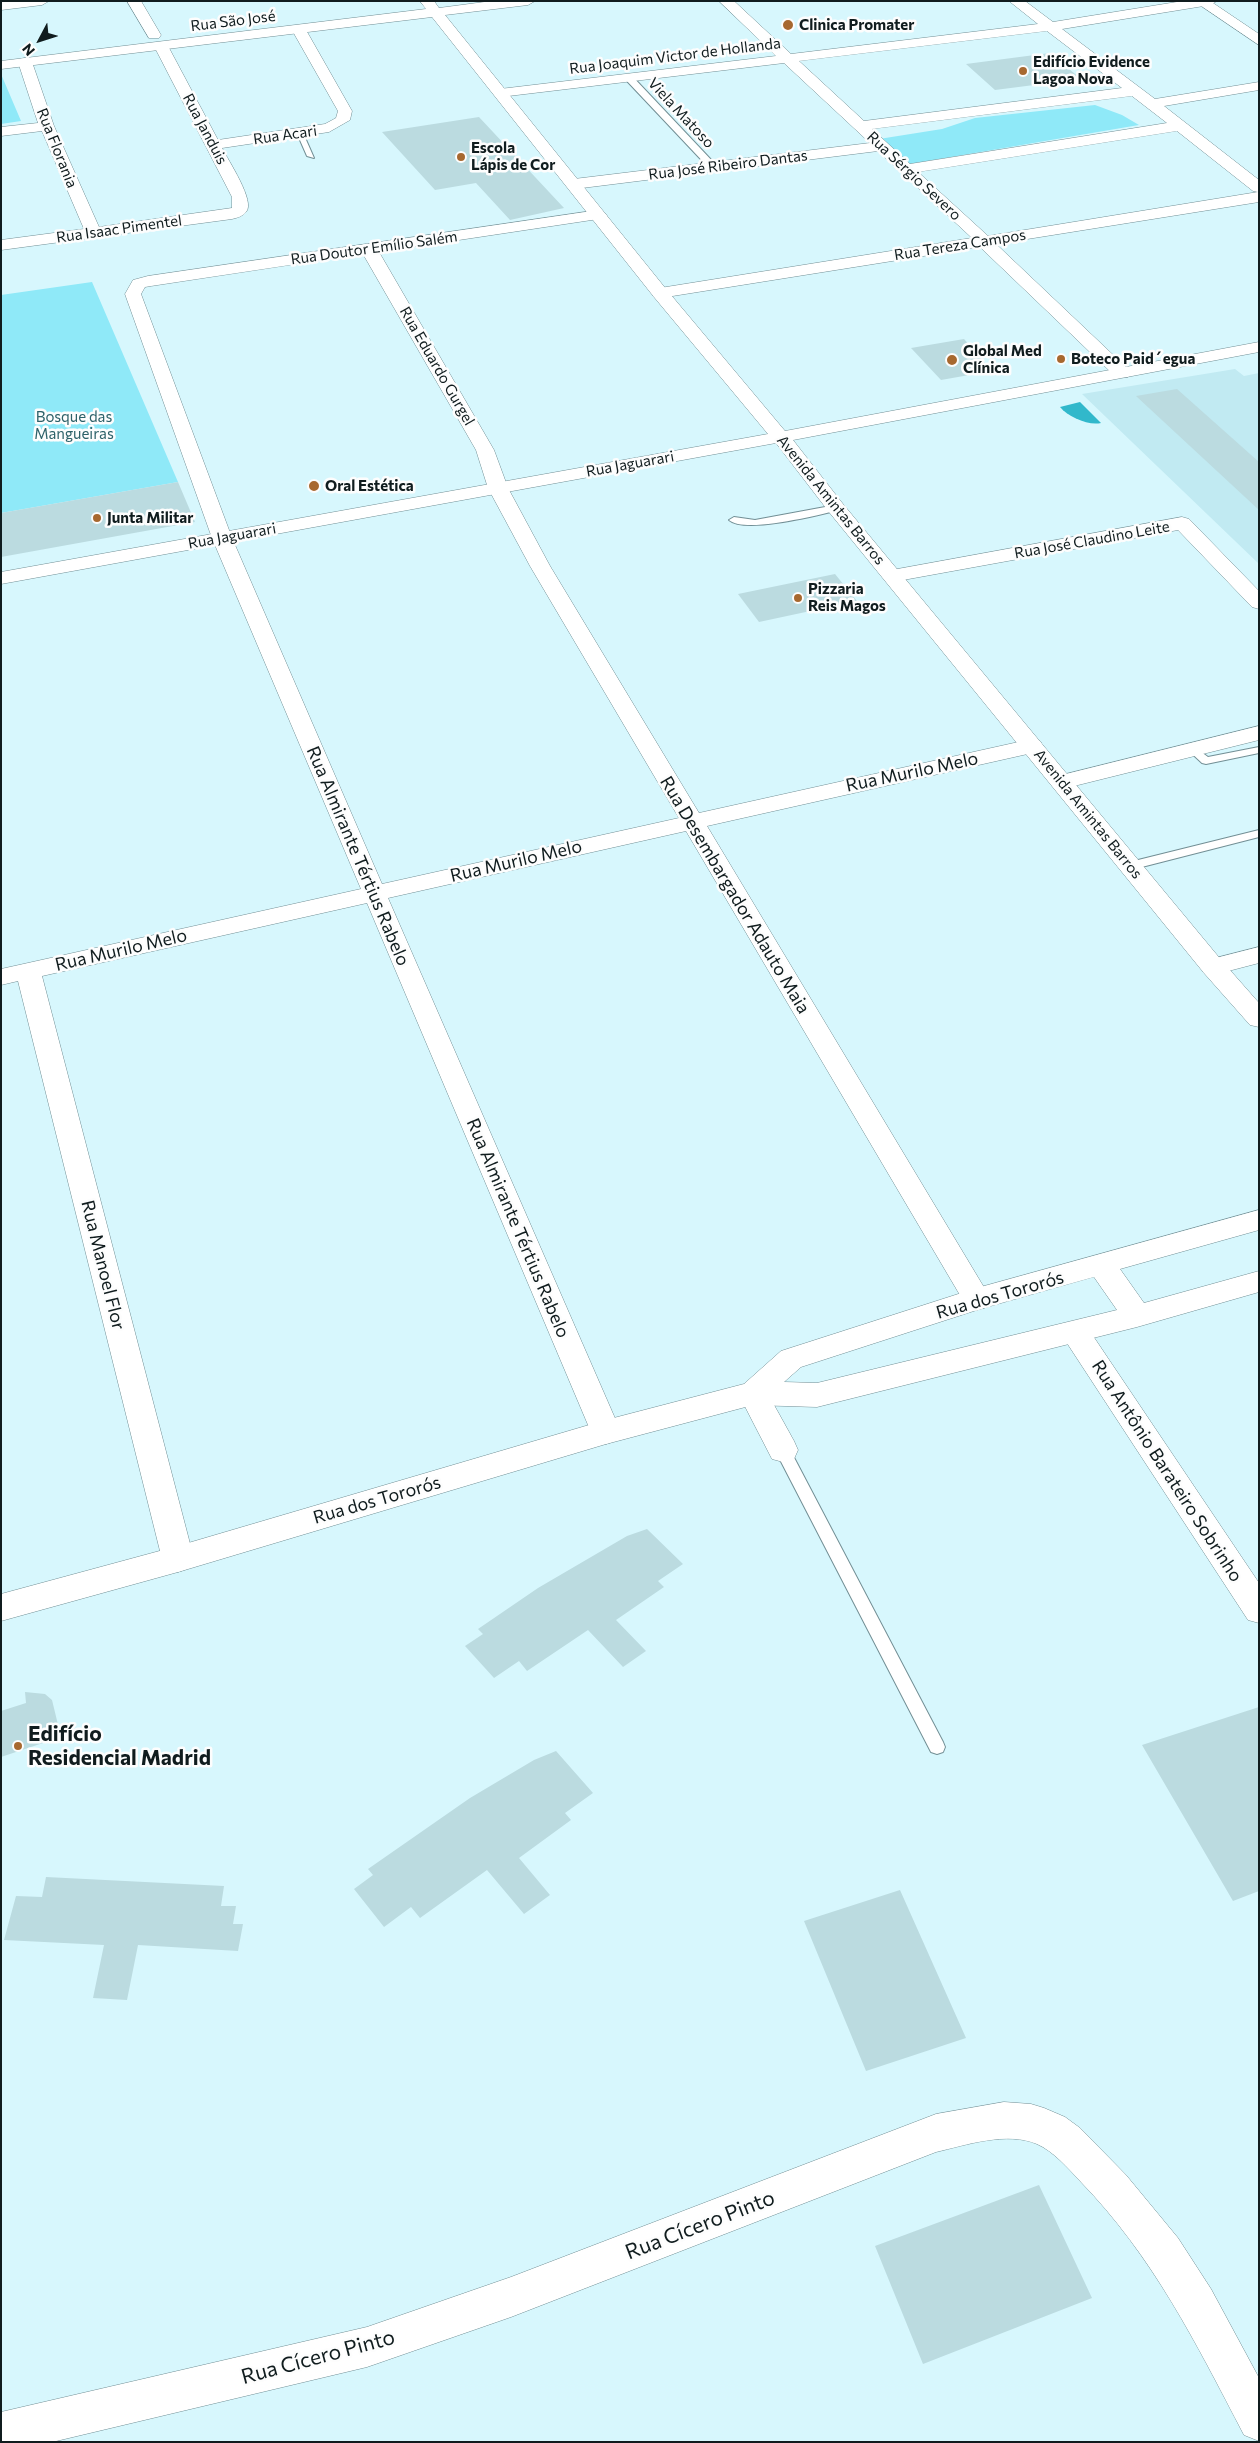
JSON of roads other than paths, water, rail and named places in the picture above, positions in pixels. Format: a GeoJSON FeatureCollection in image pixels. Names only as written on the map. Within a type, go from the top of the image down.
{"type":"FeatureCollection","features":[{"type":"Feature","properties":{"kind":"street"},"geometry":{"type":"LineString","coordinates":[[1,6],[42,1]]}},
{"type":"Feature","properties":{"kind":"street","name":"Rua Janduis"},"geometry":{"type":"LineString","coordinates":[[134,1],[158,40],[240,196],[241,206],[236,212]]}},
{"type":"Feature","properties":{"kind":"street","name":"Rua São José"},"geometry":{"type":"LineString","coordinates":[[1,52],[158,40],[435,5],[528,1]]}},
{"type":"Feature","properties":{"kind":"street","name":"Rua Sérgio Severo"},"geometry":{"type":"LineString","coordinates":[[726,1],[1122,372]]}},
{"type":"Feature","properties":{"kind":"street"},"geometry":{"type":"LineString","coordinates":[[1016,1],[1259,188]]}},
{"type":"Feature","properties":{"kind":"street"},"geometry":{"type":"LineString","coordinates":[[1205,2],[1259,41]]}},
{"type":"Feature","properties":{"kind":"street","name":"Rua Joaquim Victor de Hollanda"},"geometry":{"type":"LineString","coordinates":[[500,93],[1050,27],[1205,2]]}},
{"type":"Feature","properties":{"kind":"street","name":"Rua São José"},"geometry":{"type":"LineString","coordinates":[[260,28],[299,30],[435,5]]}},
{"type":"Feature","properties":{"kind":"street","name":"Avenida Amintas Barros"},"geometry":{"type":"LineString","coordinates":[[435,5],[500,93],[660,293],[781,436],[836,508],[1213,967],[1259,1019]]}},
{"type":"Feature","properties":{"kind":"street","name":"Rua Acari"},"geometry":{"type":"LineString","coordinates":[[213,145],[336,126],[344,120],[345,111],[299,30]]}},
{"type":"Feature","properties":{"kind":"street","name":"Rua São José"},"geometry":{"type":"LineString","coordinates":[[1,66],[158,40]]}},
{"type":"Feature","properties":{"kind":"street","name":"Rua Florania"},"geometry":{"type":"LineString","coordinates":[[25,62],[47,126],[93,232]]}},
{"type":"Feature","properties":{"kind":"street"},"geometry":{"type":"LineString","coordinates":[[1152,104],[1259,86]]}},
{"type":"Feature","properties":{"kind":"street"},"geometry":{"type":"LineString","coordinates":[[861,126],[1135,91]]}},
{"type":"Feature","properties":{"kind":"street"},"geometry":{"type":"LineString","coordinates":[[1,132],[47,126]]}},
{"type":"Feature","properties":{"kind":"street"},"geometry":{"type":"LineString","coordinates":[[905,169],[1179,126]]}},
{"type":"Feature","properties":{"kind":"street","name":"Rua José Ribeiro Dantas"},"geometry":{"type":"LineString","coordinates":[[574,184],[881,146]]}},
{"type":"Feature","properties":{"kind":"street","name":"Rua Tereza Campos"},"geometry":{"type":"LineString","coordinates":[[660,293],[1259,197]]}},
{"type":"Feature","properties":{"kind":"street","name":"Rua Isaac Pimentel"},"geometry":{"type":"LineString","coordinates":[[1,245],[236,212]]}},
{"type":"Feature","properties":{"kind":"street","name":"Rua Doutor Emílio Salém"},"geometry":{"type":"LineString","coordinates":[[148,281],[599,215]]}},
{"type":"Feature","properties":{"kind":"street","name":"Rua Eduardo Gurgel"},"geometry":{"type":"LineString","coordinates":[[368,248],[485,450],[498,488]]}},
{"type":"Feature","properties":{"kind":"street","name":"Rua Almirante Tértius Rabelo"},"geometry":{"type":"LineString","coordinates":[[148,281],[141,283],[135,289],[135,302],[222,538],[606,1432]]}},
{"type":"Feature","properties":{"kind":"street","name":"Rua Jaguarari"},"geometry":{"type":"LineString","coordinates":[[1,578],[1259,347]]}},
{"type":"Feature","properties":{"kind":"street","name":"Rua Desembargador Adauto Maia"},"geometry":{"type":"LineString","coordinates":[[498,488],[540,566],[977,1300]]}},
{"type":"Feature","properties":{"kind":"street","name":"Rua José Claudino Leite"},"geometry":{"type":"LineString","coordinates":[[892,576],[1182,523],[1259,603]]}},
{"type":"Feature","properties":{"kind":"street"},"geometry":{"type":"LineString","coordinates":[[1062,782],[1259,733]]}},
{"type":"Feature","properties":{"kind":"street","name":"Rua Murilo Melo"},"geometry":{"type":"LineString","coordinates":[[1,977],[1032,746]]}},
{"type":"Feature","properties":{"kind":"street"},"geometry":{"type":"LineString","coordinates":[[1213,967],[1259,955]]}},
{"type":"Feature","properties":{"kind":"street","name":"Rua Manoel Flor"},"geometry":{"type":"LineString","coordinates":[[28,971],[178,1559]]}},
{"type":"Feature","properties":{"kind":"street","name":"Rua dos Tororós"},"geometry":{"type":"LineString","coordinates":[[753,1393],[791,1359],[977,1300],[1259,1220]]}},
{"type":"Feature","properties":{"kind":"street"},"geometry":{"type":"LineString","coordinates":[[1102,1266],[1137,1316]]}},
{"type":"Feature","properties":{"kind":"street","name":"Rua dos Tororós"},"geometry":{"type":"LineString","coordinates":[[1,1608],[178,1559],[606,1432],[753,1393],[817,1396],[1137,1316],[1259,1280]]}},
{"type":"Feature","properties":{"kind":"street","name":"Rua Antônio Barateiro Sobrinho"},"geometry":{"type":"LineString","coordinates":[[1075,1332],[1259,1610]]}},
{"type":"Feature","properties":{"kind":"street"},"geometry":{"type":"LineString","coordinates":[[753,1393],[783,1450]]}},
{"type":"Feature","properties":{"kind":"street","name":"Rua Cícero Pinto"},"geometry":{"type":"LineString","coordinates":[[1,2433],[367,2347],[511,2297],[936,2133],[975,2124],[1019,2121],[1045,2128],[1081,2154],[1123,2200],[1162,2250],[1197,2302],[1259,2420]]}},
{"type":"Feature","properties":{"kind":"lane","name":"Viela Matoso"},"geometry":{"type":"LineString","coordinates":[[629,78],[713,167]]}},
{"type":"Feature","properties":{"kind":"lane"},"geometry":{"type":"LineString","coordinates":[[299,133],[311,156]]}},
{"type":"Feature","properties":{"kind":"lane"},"geometry":{"type":"LineString","coordinates":[[734,520],[755,524],[836,508]]}},
{"type":"Feature","properties":{"kind":"lane"},"geometry":{"type":"LineString","coordinates":[[1193,750],[1206,761],[1259,750]]}},
{"type":"Feature","properties":{"kind":"lane"},"geometry":{"type":"LineString","coordinates":[[1130,866],[1259,833]]}},
{"type":"Feature","properties":{"kind":"lane"},"geometry":{"type":"LineString","coordinates":[[783,1450],[937,1747]]}},
{"type":"Feature","properties":{"kind":"place","name":"Clinica Promater"},"geometry":{"type":"Point","coordinates":[788,25]}},
{"type":"Feature","properties":{"kind":"place","name":"Edifício Evidence Lagoa Nova"},"geometry":{"type":"Point","coordinates":[1023,71]}},
{"type":"Feature","properties":{"kind":"place","name":"Escola Lápis de Cor"},"geometry":{"type":"Point","coordinates":[461,157]}},
{"type":"Feature","properties":{"kind":"place","name":"Boteco Paid´egua"},"geometry":{"type":"Point","coordinates":[1061,359]}},
{"type":"Feature","properties":{"kind":"place","name":"Global Med Clínica"},"geometry":{"type":"Point","coordinates":[952,360]}},
{"type":"Feature","properties":{"kind":"place","name":"Oral Estética"},"geometry":{"type":"Point","coordinates":[314,486]}},
{"type":"Feature","properties":{"kind":"place","name":"Junta Militar"},"geometry":{"type":"Point","coordinates":[97,518]}},
{"type":"Feature","properties":{"kind":"place","name":"Pizzaria Reis Magos"},"geometry":{"type":"Point","coordinates":[798,598]}},
{"type":"Feature","properties":{"kind":"place","name":"Edifício Residencial Madrid"},"geometry":{"type":"Point","coordinates":[18,1746]}},
{"type":"Feature","properties":{"kind":"park label","name":"Bosque das Mangueiras"},"geometry":{"type":"Point","coordinates":[74,426]}}]}
